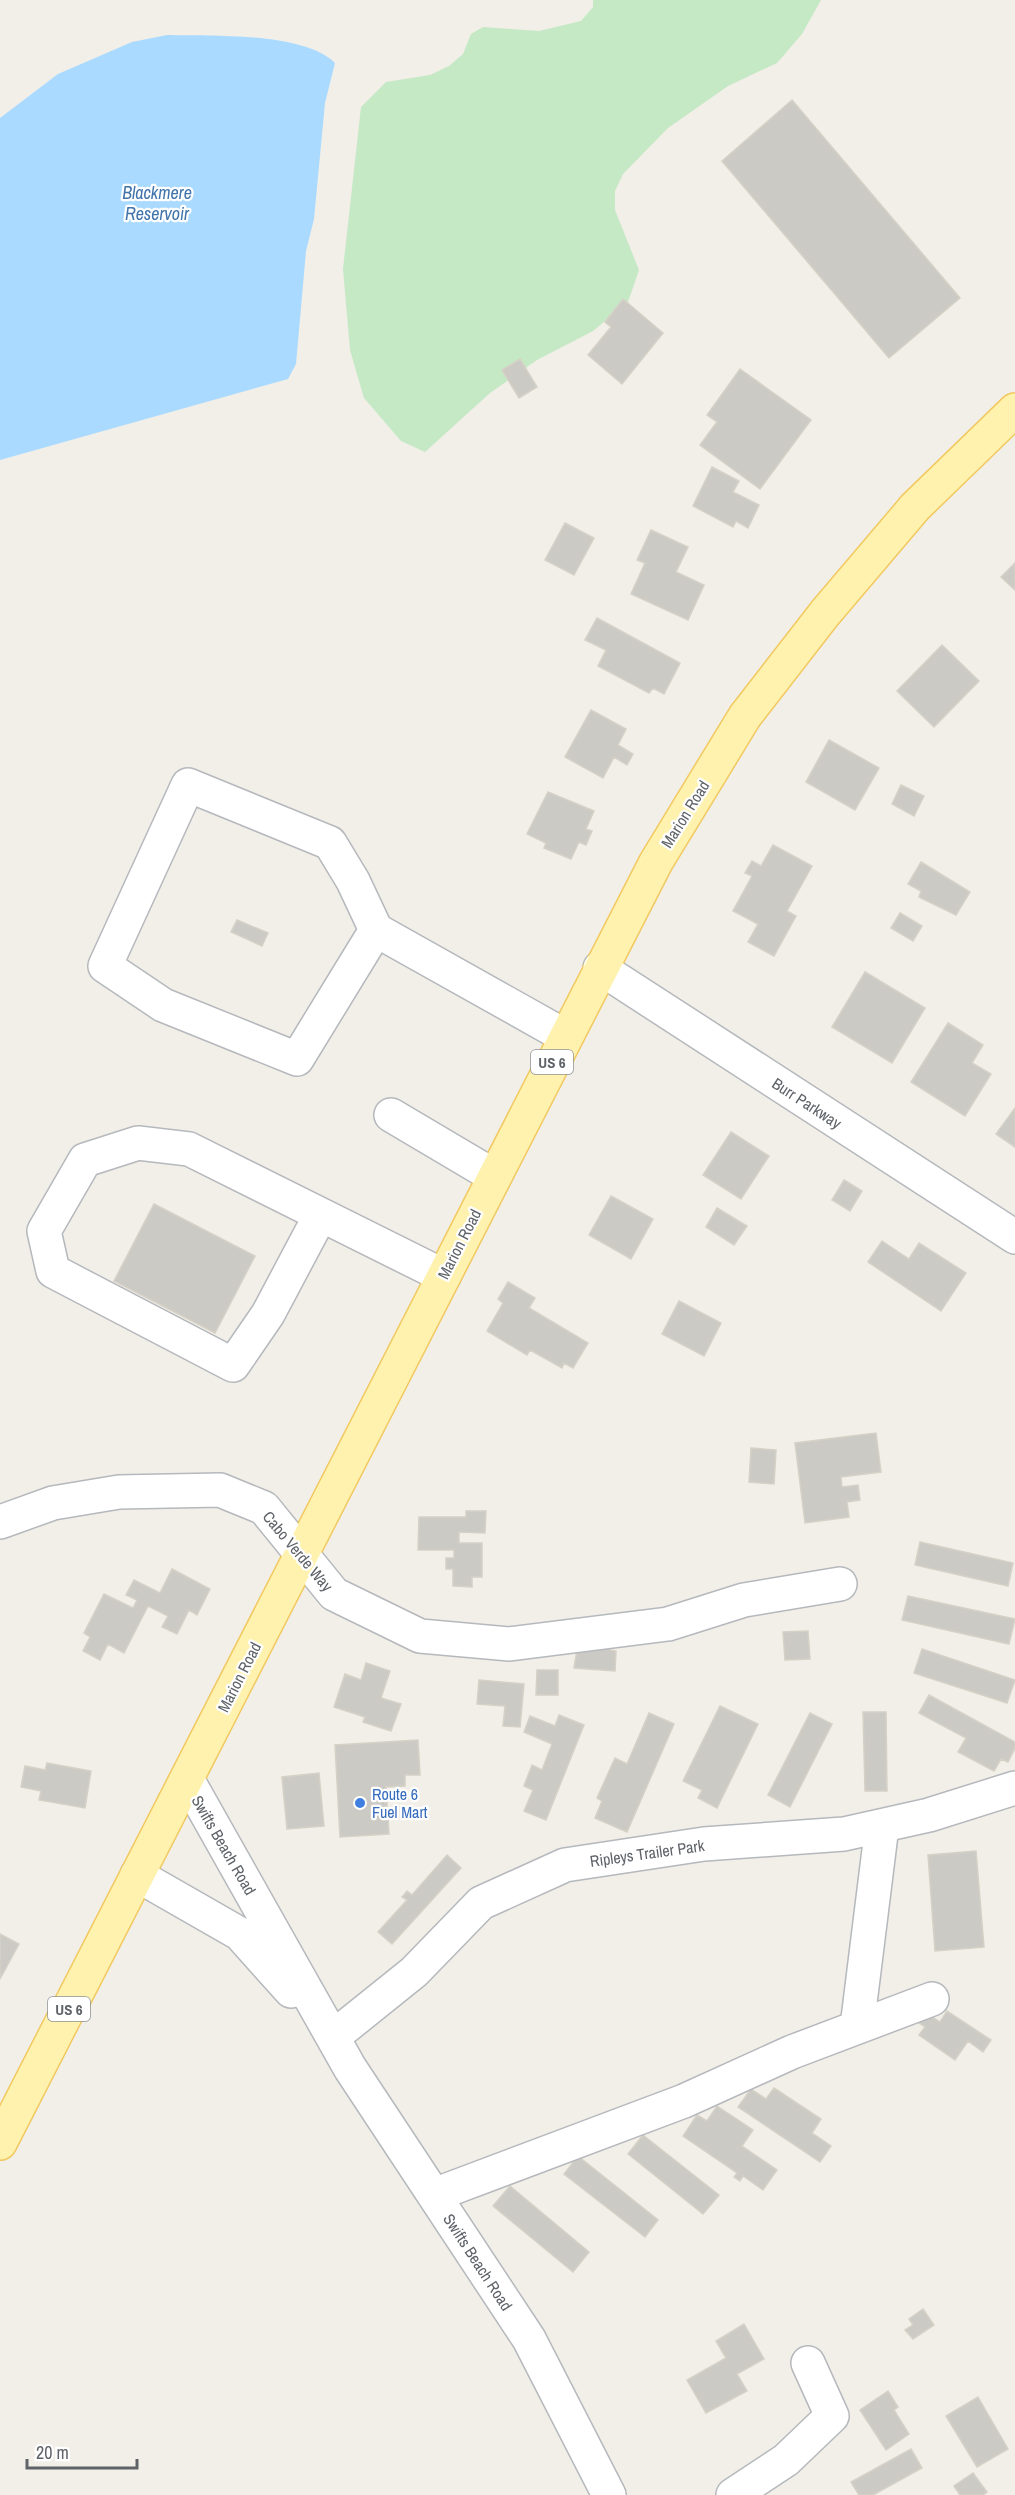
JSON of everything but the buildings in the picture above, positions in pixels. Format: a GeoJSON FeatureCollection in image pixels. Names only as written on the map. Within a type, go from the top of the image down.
{"type":"FeatureCollection","features":[{"type":"Feature","properties":{"kind":"main road","name":"Marion Road"},"geometry":{"type":"LineString","coordinates":[[0,2143],[656,862],[745,716],[825,613],[915,507],[1015,410]]}},
{"type":"Feature","properties":{"kind":"street"},"geometry":{"type":"LineString","coordinates":[[376,930],[297,1059],[163,1005],[105,966],[188,785],[330,843],[353,881],[376,930],[565,1036]]}},
{"type":"Feature","properties":{"kind":"street","name":"Burr Parkway"},"geometry":{"type":"LineString","coordinates":[[600,968],[1015,1237]]}},
{"type":"Feature","properties":{"kind":"street"},"geometry":{"type":"LineString","coordinates":[[391,1115],[494,1176]]}},
{"type":"Feature","properties":{"kind":"street"},"geometry":{"type":"LineString","coordinates":[[320,1216],[268,1314],[233,1365],[53,1271],[44,1230],[85,1160],[138,1143],[189,1149],[289,1201],[320,1216],[444,1276]]}},
{"type":"Feature","properties":{"kind":"street","name":"Cabo Verde Way"},"geometry":{"type":"LineString","coordinates":[[0,1522],[53,1503],[119,1492],[220,1490],[264,1508],[334,1594],[420,1636],[510,1644],[668,1624],[744,1600],[840,1584]]}},
{"type":"Feature","properties":{"kind":"street","name":"Swifts Beach Road"},"geometry":{"type":"LineString","coordinates":[[187,1779],[350,2068],[529,2339],[609,2495]]}},
{"type":"Feature","properties":{"kind":"street","name":"Ripleys Trailer Park"},"geometry":{"type":"LineString","coordinates":[[333,2037],[414,1972],[481,1903],[565,1866],[704,1844],[844,1834],[929,1815],[1015,1788]]}},
{"type":"Feature","properties":{"kind":"street"},"geometry":{"type":"LineString","coordinates":[[857,2027],[882,1826]]}},
{"type":"Feature","properties":{"kind":"street","name":"Swifts Beach Road"},"geometry":{"type":"LineString","coordinates":[[137,1875],[240,1935],[333,2037]]}},
{"type":"Feature","properties":{"kind":"street"},"geometry":{"type":"LineString","coordinates":[[434,2195],[684,2101],[792,2052],[932,1999]]}},
{"type":"Feature","properties":{"kind":"street"},"geometry":{"type":"LineString","coordinates":[[733,2495],[786,2460],[832,2416],[808,2363]]}},
{"type":"Feature","properties":{"kind":"green space"},"geometry":{"type":"Polygon","coordinates":[[[593,0],[821,0],[802,34],[777,63],[728,86],[668,128],[623,174],[615,191],[615,210],[639,270],[628,302],[593,331],[537,360],[490,393],[425,452],[401,441],[364,398],[350,350],[343,269],[361,107],[386,82],[430,75],[449,66],[463,54],[471,34],[483,27],[539,31],[581,21],[593,7],[593,0]]]}},
{"type":"Feature","properties":{"kind":"water","name":"Blackmere Reservoir"},"geometry":{"type":"Polygon","coordinates":[[[167,35],[231,36],[280,41],[321,53],[335,63],[325,103],[314,219],[306,251],[296,364],[288,379],[0,460],[0,118],[58,74],[132,42],[167,35]]]}},
{"type":"Feature","properties":{"kind":"place","name":"Route 6 Fuel Mart"},"geometry":{"type":"Point","coordinates":[360,1803]}}]}
